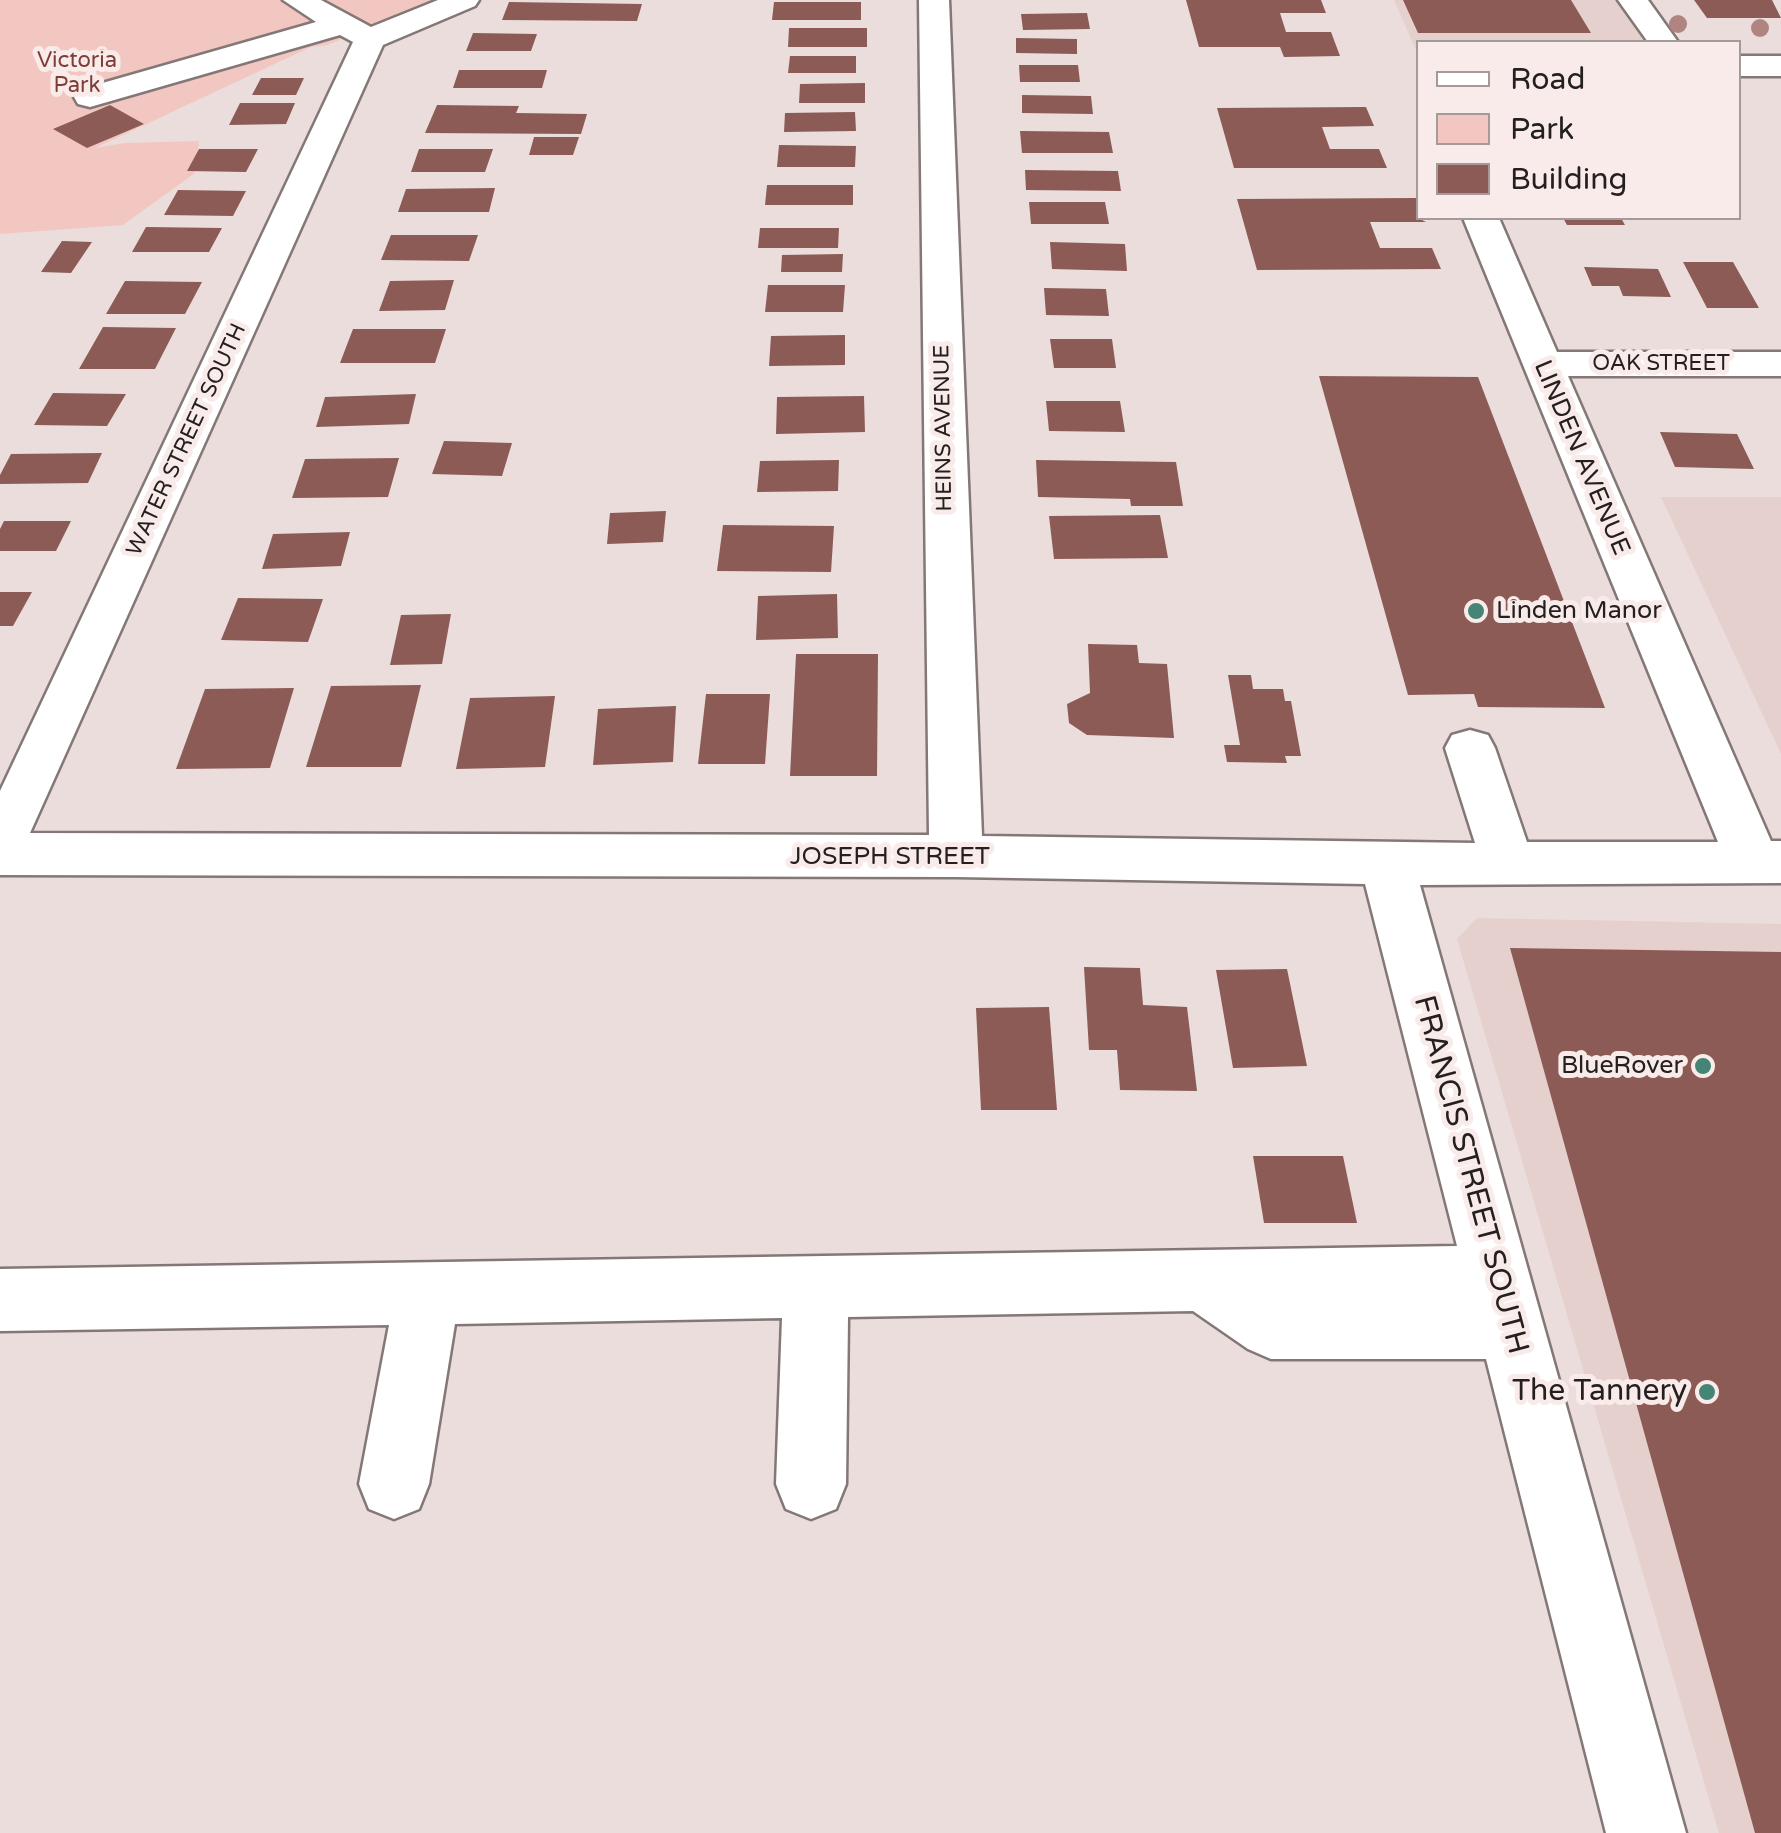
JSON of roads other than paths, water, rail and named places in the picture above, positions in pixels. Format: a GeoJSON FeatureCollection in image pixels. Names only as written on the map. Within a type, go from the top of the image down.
{"type":"FeatureCollection","features":[{"type":"Feature","properties":{"kind":"street"},"geometry":{"type":"LineString","coordinates":[[298,0],[357,32]]}},
{"type":"Feature","properties":{"kind":"street"},"geometry":{"type":"LineString","coordinates":[[90,98],[357,32],[464,0]]}},
{"type":"Feature","properties":{"kind":"street","name":"HEINS AVENUE"},"geometry":{"type":"LineString","coordinates":[[934,0],[956,856]]}},
{"type":"Feature","properties":{"kind":"street"},"geometry":{"type":"LineString","coordinates":[[1633,0],[1662,40]]}},
{"type":"Feature","properties":{"kind":"street","name":"WATER STREET SOUTH"},"geometry":{"type":"LineString","coordinates":[[0,838],[19,806],[357,32]]}},
{"type":"Feature","properties":{"kind":"street"},"geometry":{"type":"LineString","coordinates":[[1741,66],[1781,66]]}},
{"type":"Feature","properties":{"kind":"street","name":"LINDEN AVENUE"},"geometry":{"type":"LineString","coordinates":[[1483,220],[1540,364],[1767,862]]}},
{"type":"Feature","properties":{"kind":"street","name":"OAK STREET"},"geometry":{"type":"LineString","coordinates":[[1540,364],[1781,364]]}},
{"type":"Feature","properties":{"kind":"street"},"geometry":{"type":"LineString","coordinates":[[1470,748],[1508,864]]}},
{"type":"Feature","properties":{"kind":"street","name":"JOSEPH STREET"},"geometry":{"type":"LineString","coordinates":[[0,854],[956,856],[1388,864],[1767,862]]}},
{"type":"Feature","properties":{"kind":"street","name":"FRANCIS STREET SOUTH"},"geometry":{"type":"LineString","coordinates":[[1388,864],[1646,1833]]}},
{"type":"Feature","properties":{"kind":"street"},"geometry":{"type":"LineString","coordinates":[[0,1300],[1203,1281],[1271,1327],[1504,1302]]}},
{"type":"Feature","properties":{"kind":"street"},"geometry":{"type":"LineString","coordinates":[[811,1484],[816,1288]]}},
{"type":"Feature","properties":{"kind":"street"},"geometry":{"type":"LineString","coordinates":[[394,1484],[426,1294]]}},
{"type":"Feature","properties":{"kind":"place","name":"Linden Manor"},"geometry":{"type":"Point","coordinates":[1476,611]}},
{"type":"Feature","properties":{"kind":"place","name":"BlueRover"},"geometry":{"type":"Point","coordinates":[1703,1066]}},
{"type":"Feature","properties":{"kind":"place","name":"The Tannery"},"geometry":{"type":"Point","coordinates":[1707,1392]}},
{"type":"Feature","properties":{"kind":"park label","name":"Victoria Park"},"geometry":{"type":"Point","coordinates":[77,74]}}]}
